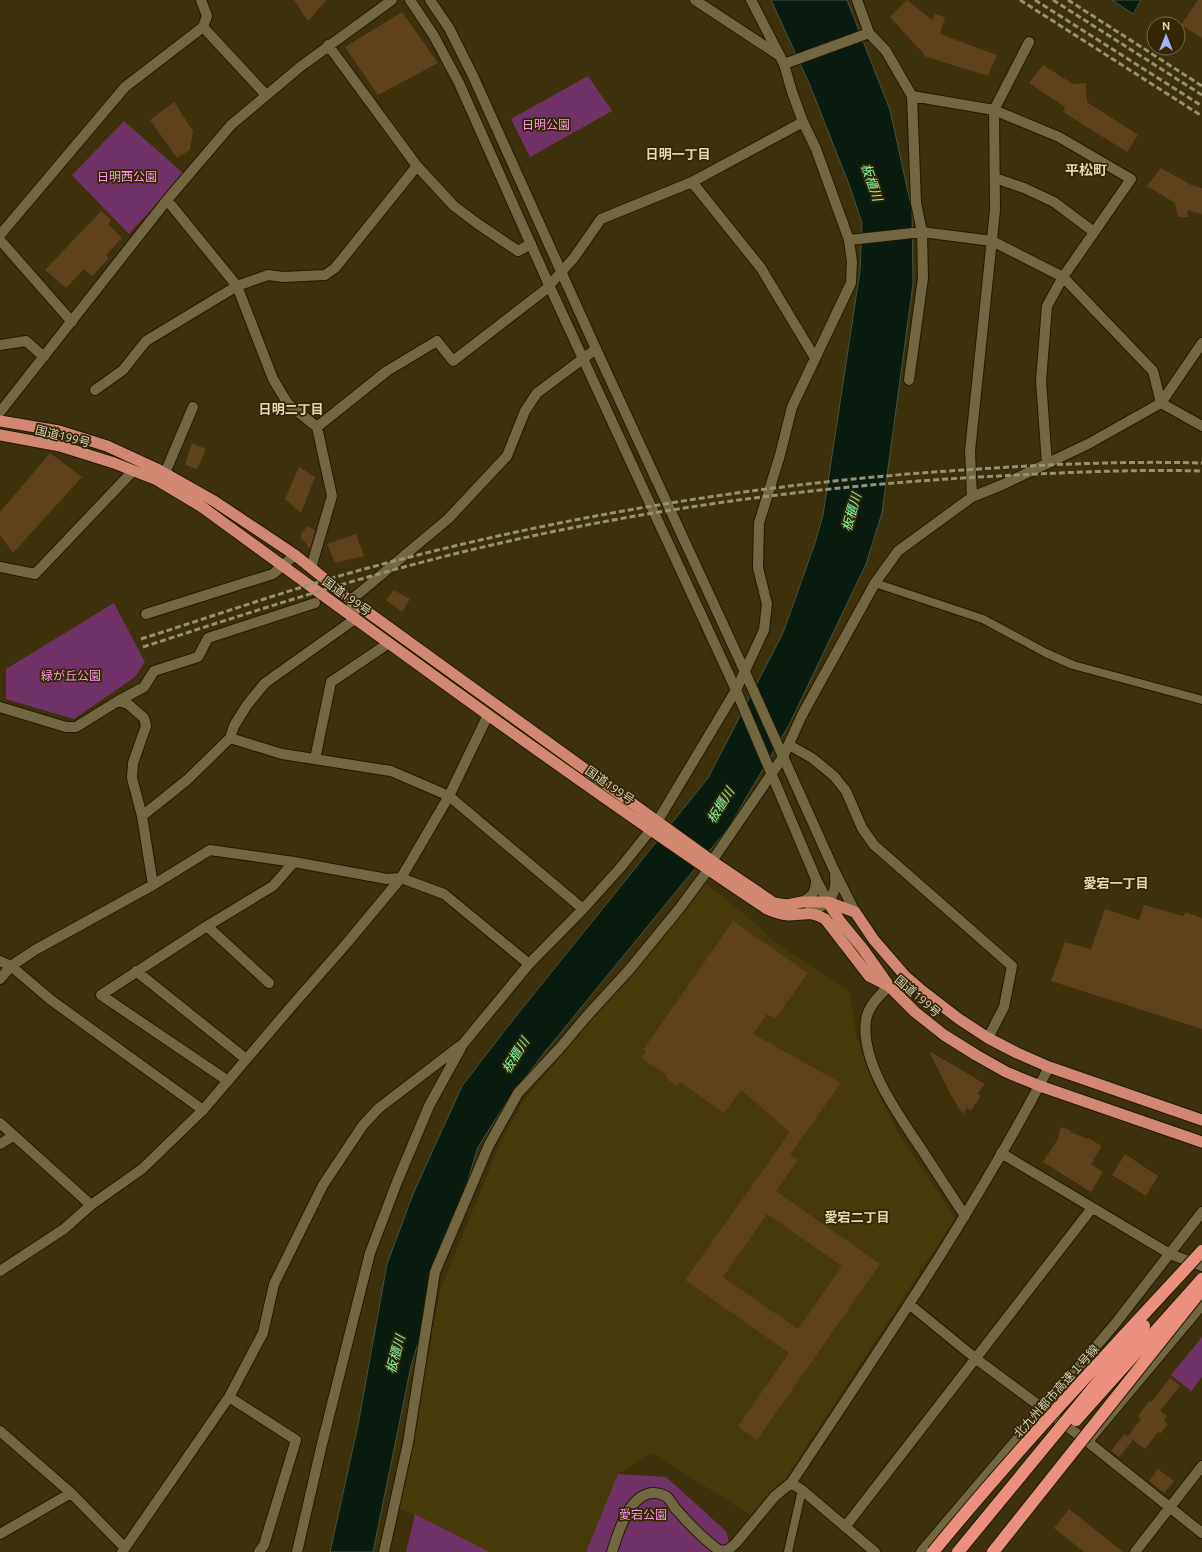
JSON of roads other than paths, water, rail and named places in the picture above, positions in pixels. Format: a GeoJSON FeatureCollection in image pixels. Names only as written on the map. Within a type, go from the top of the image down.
{"type":"FeatureCollection","features":[{"type":"Feature","properties":{"kind":"highway","name":"国道199号"},"geometry":{"type":"LineString","coordinates":[[0,422],[59,431],[107,446],[165,473],[214,501],[295,555],[351,600],[657,828]]}},
{"type":"Feature","properties":{"kind":"highway","name":"国道199号"},"geometry":{"type":"LineString","coordinates":[[0,435],[60,446],[157,480],[202,507],[488,715],[657,828],[707,863],[767,909],[776,913],[788,915],[808,912],[818,914],[825,919],[869,976],[889,986],[915,1012],[944,1035],[1006,1072],[1040,1086],[1202,1142]]}},
{"type":"Feature","properties":{"kind":"highway","name":"国道199号"},"geometry":{"type":"LineString","coordinates":[[707,863],[774,903],[787,905],[802,902],[828,902],[855,912],[874,940],[906,977],[959,1019],[988,1038],[1049,1067],[1202,1120]]}},
{"type":"Feature","properties":{"kind":"highway"},"geometry":{"type":"LineString","coordinates":[[828,902],[840,921],[863,949],[889,986]]}},
{"type":"Feature","properties":{"kind":"highway","name":"北九州都市高速１号線"},"geometry":{"type":"LineString","coordinates":[[933,1552],[964,1514],[1202,1251]]}},
{"type":"Feature","properties":{"kind":"highway","name":"北九州都市高速１号線"},"geometry":{"type":"LineString","coordinates":[[958,1552],[1202,1255]]}},
{"type":"Feature","properties":{"kind":"highway"},"geometry":{"type":"LineString","coordinates":[[965,1552],[1080,1416],[1202,1279]]}},
{"type":"Feature","properties":{"kind":"highway"},"geometry":{"type":"LineString","coordinates":[[994,1552],[1202,1290]]}},
{"type":"Feature","properties":{"kind":"street"},"geometry":{"type":"LineString","coordinates":[[0,235],[125,87],[203,27],[207,16],[201,0]]}},
{"type":"Feature","properties":{"kind":"street"},"geometry":{"type":"LineString","coordinates":[[0,412],[167,200],[232,125],[266,95],[328,45],[392,0]]}},
{"type":"Feature","properties":{"kind":"street"},"geometry":{"type":"LineString","coordinates":[[410,0],[434,36],[459,83],[549,285],[736,690],[816,879],[828,902]]}},
{"type":"Feature","properties":{"kind":"street"},"geometry":{"type":"LineString","coordinates":[[430,0],[449,28],[473,76],[560,271],[751,685],[834,870],[855,912]]}},
{"type":"Feature","properties":{"kind":"street"},"geometry":{"type":"LineString","coordinates":[[695,0],[782,60],[795,60],[866,35]]}},
{"type":"Feature","properties":{"kind":"street"},"geometry":{"type":"LineString","coordinates":[[297,1552],[322,1444],[370,1253],[397,1182],[429,1106],[464,1044],[529,964],[583,909],[657,828],[736,690],[764,630],[767,604],[758,568],[759,523],[780,455],[792,407],[851,283],[852,262],[849,240],[816,149],[803,122],[782,60],[751,0]]}},
{"type":"Feature","properties":{"kind":"street"},"geometry":{"type":"LineString","coordinates":[[857,0],[866,35],[886,51],[912,96],[916,203],[923,278],[909,380]]}},
{"type":"Feature","properties":{"kind":"street"},"geometry":{"type":"LineString","coordinates":[[203,27],[266,95]]}},
{"type":"Feature","properties":{"kind":"street"},"geometry":{"type":"LineString","coordinates":[[972,497],[970,451],[995,210],[994,110],[1029,42]]}},
{"type":"Feature","properties":{"kind":"street"},"geometry":{"type":"LineString","coordinates":[[328,45],[417,166],[454,206],[518,252],[531,244]]}},
{"type":"Feature","properties":{"kind":"street"},"geometry":{"type":"LineString","coordinates":[[912,96],[994,110],[1059,137],[1131,179],[1063,276],[1047,306],[1041,381],[1047,464]]}},
{"type":"Feature","properties":{"kind":"street"},"geometry":{"type":"LineString","coordinates":[[318,427],[387,371],[437,341],[452,361],[544,290],[560,271],[573,259],[601,219],[692,182],[803,122]]}},
{"type":"Feature","properties":{"kind":"street"},"geometry":{"type":"LineString","coordinates":[[96,390],[123,370],[146,342],[237,286],[268,275],[283,277],[325,275],[335,268],[417,166]]}},
{"type":"Feature","properties":{"kind":"street"},"geometry":{"type":"LineString","coordinates":[[995,178],[1024,188],[1054,202],[1094,232]]}},
{"type":"Feature","properties":{"kind":"street"},"geometry":{"type":"LineString","coordinates":[[692,182],[760,268],[815,358]]}},
{"type":"Feature","properties":{"kind":"street"},"geometry":{"type":"LineString","coordinates":[[167,200],[237,286],[273,379],[288,404],[318,427],[332,496],[311,568]]}},
{"type":"Feature","properties":{"kind":"street"},"geometry":{"type":"LineString","coordinates":[[849,240],[919,232],[992,241],[1063,276],[1153,371],[1161,403],[1202,426]]}},
{"type":"Feature","properties":{"kind":"street"},"geometry":{"type":"LineString","coordinates":[[0,240],[72,322]]}},
{"type":"Feature","properties":{"kind":"street"},"geometry":{"type":"LineString","coordinates":[[0,345],[26,342],[44,357]]}},
{"type":"Feature","properties":{"kind":"street"},"geometry":{"type":"LineString","coordinates":[[384,1552],[408,1444],[435,1272],[489,1146],[518,1093],[629,970],[679,909],[707,863],[781,753],[789,745],[802,715],[874,583],[898,551],[972,497],[1004,484],[1088,444],[1161,403],[1202,343]]}},
{"type":"Feature","properties":{"kind":"street"},"geometry":{"type":"LineString","coordinates":[[142,816],[188,780],[230,738],[234,726],[246,705],[265,683],[355,619],[351,600],[448,519],[506,456],[525,411],[537,393],[596,349]]}},
{"type":"Feature","properties":{"kind":"street"},"geometry":{"type":"LineString","coordinates":[[165,473],[194,407]]}},
{"type":"Feature","properties":{"kind":"street"},"geometry":{"type":"LineString","coordinates":[[0,567],[35,574],[134,471]]}},
{"type":"Feature","properties":{"kind":"street"},"geometry":{"type":"LineString","coordinates":[[146,614],[273,574],[295,555]]}},
{"type":"Feature","properties":{"kind":"street"},"geometry":{"type":"LineString","coordinates":[[0,707],[66,727],[76,727],[144,687],[154,671],[198,657],[208,638],[315,602]]}},
{"type":"Feature","properties":{"kind":"street"},"geometry":{"type":"LineString","coordinates":[[315,759],[331,682],[389,643]]}},
{"type":"Feature","properties":{"kind":"street"},"geometry":{"type":"LineString","coordinates":[[118,701],[128,704],[144,718],[146,726],[134,763],[132,778],[142,816],[153,885]]}},
{"type":"Feature","properties":{"kind":"street"},"geometry":{"type":"LineString","coordinates":[[0,1272],[64,1228],[91,1206],[142,1169],[203,1110],[401,878],[449,796],[488,715]]}},
{"type":"Feature","properties":{"kind":"street"},"geometry":{"type":"LineString","coordinates":[[230,738],[282,754],[391,771],[449,796],[583,909]]}},
{"type":"Feature","properties":{"kind":"street"},"geometry":{"type":"LineString","coordinates":[[789,745],[812,758],[834,776],[846,791],[862,828],[874,845],[1012,966],[1004,1007],[988,1038]]}},
{"type":"Feature","properties":{"kind":"street"},"geometry":{"type":"LineString","coordinates":[[0,979],[11,966],[35,950],[153,885],[210,850],[294,862],[387,879],[401,878],[444,894],[529,964]]}},
{"type":"Feature","properties":{"kind":"street"},"geometry":{"type":"LineString","coordinates":[[228,1081],[100,995],[207,926],[273,886],[294,862]]}},
{"type":"Feature","properties":{"kind":"street"},"geometry":{"type":"LineString","coordinates":[[808,912],[821,908],[828,902],[834,893],[836,884],[834,870]]}},
{"type":"Feature","properties":{"kind":"street"},"geometry":{"type":"LineString","coordinates":[[802,902],[814,894],[816,879]]}},
{"type":"Feature","properties":{"kind":"street"},"geometry":{"type":"LineString","coordinates":[[207,926],[269,983]]}},
{"type":"Feature","properties":{"kind":"street"},"geometry":{"type":"LineString","coordinates":[[0,962],[11,966],[51,1000],[203,1110]]}},
{"type":"Feature","properties":{"kind":"street"},"geometry":{"type":"LineString","coordinates":[[136,971],[246,1059]]}},
{"type":"Feature","properties":{"kind":"street"},"geometry":{"type":"LineString","coordinates":[[889,986],[874,1001],[868,1011],[866,1021],[868,1049],[872,1064],[881,1086],[894,1108],[965,1216]]}},
{"type":"Feature","properties":{"kind":"street"},"geometry":{"type":"LineString","coordinates":[[0,1431],[4,1441],[71,1493],[123,1550],[229,1397],[262,1333],[274,1284],[324,1185],[363,1125],[379,1108],[464,1044]]}},
{"type":"Feature","properties":{"kind":"street"},"geometry":{"type":"LineString","coordinates":[[612,1552],[628,1512],[646,1493],[657,1493],[668,1497],[674,1506],[707,1542],[720,1551],[728,1550],[736,1543],[775,1496],[791,1483],[965,1216],[1040,1086],[1049,1067]]}},
{"type":"Feature","properties":{"kind":"street"},"geometry":{"type":"LineString","coordinates":[[0,1123],[91,1206]]}},
{"type":"Feature","properties":{"kind":"street"},"geometry":{"type":"LineString","coordinates":[[0,1144],[13,1136]]}},
{"type":"Feature","properties":{"kind":"street"},"geometry":{"type":"LineString","coordinates":[[1001,1153],[1170,1254],[1202,1266]]}},
{"type":"Feature","properties":{"kind":"street"},"geometry":{"type":"LineString","coordinates":[[845,1527],[1092,1208]]}},
{"type":"Feature","properties":{"kind":"street"},"geometry":{"type":"LineString","coordinates":[[921,1552],[1115,1324],[1202,1212]]}},
{"type":"Feature","properties":{"kind":"street"},"geometry":{"type":"LineString","coordinates":[[909,1304],[975,1358],[1088,1442],[1202,1533]]}},
{"type":"Feature","properties":{"kind":"street"},"geometry":{"type":"LineString","coordinates":[[994,1552],[1202,1305]]}},
{"type":"Feature","properties":{"kind":"street"},"geometry":{"type":"LineString","coordinates":[[229,1397],[296,1440],[264,1545],[259,1552]]}},
{"type":"Feature","properties":{"kind":"street"},"geometry":{"type":"LineString","coordinates":[[1135,1552],[1202,1466]]}},
{"type":"Feature","properties":{"kind":"street"},"geometry":{"type":"LineString","coordinates":[[791,1483],[802,1490],[875,1552]]}},
{"type":"Feature","properties":{"kind":"street"},"geometry":{"type":"LineString","coordinates":[[0,1534],[71,1493]]}},
{"type":"Feature","properties":{"kind":"lane"},"geometry":{"type":"LineString","coordinates":[[874,583],[983,619],[1046,654],[1073,665],[1202,700]]}},
{"type":"Feature","properties":{"kind":"lane"},"geometry":{"type":"LineString","coordinates":[[788,1552],[802,1490]]}},
{"type":"Feature","properties":{"kind":"water","name":"板櫃川"},"geometry":{"type":"Polygon","coordinates":[[[771,0],[847,0],[890,110],[912,210],[913,284],[882,513],[866,564],[789,725],[729,827],[544,1053],[506,1103],[478,1147],[411,1366],[373,1552],[330,1552],[358,1425],[387,1264],[413,1194],[462,1086],[512,1021],[708,778],[783,633],[815,543],[823,515],[860,271],[862,223],[850,187],[809,83],[771,0]]]}},
{"type":"Feature","properties":{"kind":"water"},"geometry":{"type":"Polygon","coordinates":[[[1112,0],[1141,0],[1133,14],[1112,0]]]}},
{"type":"Feature","properties":{"kind":"railway"},"geometry":{"type":"LineString","coordinates":[[1020,0],[1202,116]]}},
{"type":"Feature","properties":{"kind":"railway"},"geometry":{"type":"LineString","coordinates":[[1035,0],[1202,106]]}},
{"type":"Feature","properties":{"kind":"railway"},"geometry":{"type":"LineString","coordinates":[[1053,0],[1202,95]]}},
{"type":"Feature","properties":{"kind":"railway"},"geometry":{"type":"LineString","coordinates":[[1068,0],[1202,86]]}},
{"type":"Feature","properties":{"kind":"railway"},"geometry":{"type":"LineString","coordinates":[[141,639],[308,585],[411,557],[491,537],[653,506],[734,493],[897,475],[1063,464],[1146,462],[1202,463]]}},
{"type":"Feature","properties":{"kind":"railway"},"geometry":{"type":"LineString","coordinates":[[143,647],[296,598],[411,565],[515,540],[647,514],[780,495],[913,481],[1091,472],[1202,471]]}},
{"type":"Feature","properties":{"kind":"district","name":"日明一丁目"},"geometry":{"type":"Point","coordinates":[678,154]}},
{"type":"Feature","properties":{"kind":"district","name":"平松町"},"geometry":{"type":"Point","coordinates":[1086,170]}},
{"type":"Feature","properties":{"kind":"district","name":"日明二丁目"},"geometry":{"type":"Point","coordinates":[291,409]}},
{"type":"Feature","properties":{"kind":"district","name":"愛宕一丁目"},"geometry":{"type":"Point","coordinates":[1116,883]}},
{"type":"Feature","properties":{"kind":"district","name":"愛宕二丁目"},"geometry":{"type":"Point","coordinates":[857,1217]}},
{"type":"Feature","properties":{"kind":"park label","name":"日明公園"},"geometry":{"type":"Point","coordinates":[546,124]}},
{"type":"Feature","properties":{"kind":"park label","name":"日明西公園"},"geometry":{"type":"Point","coordinates":[127,176]}},
{"type":"Feature","properties":{"kind":"park label","name":"緑が丘公園"},"geometry":{"type":"Point","coordinates":[71,675]}},
{"type":"Feature","properties":{"kind":"park label","name":"愛宕公園"},"geometry":{"type":"Point","coordinates":[643,1514]}}]}
